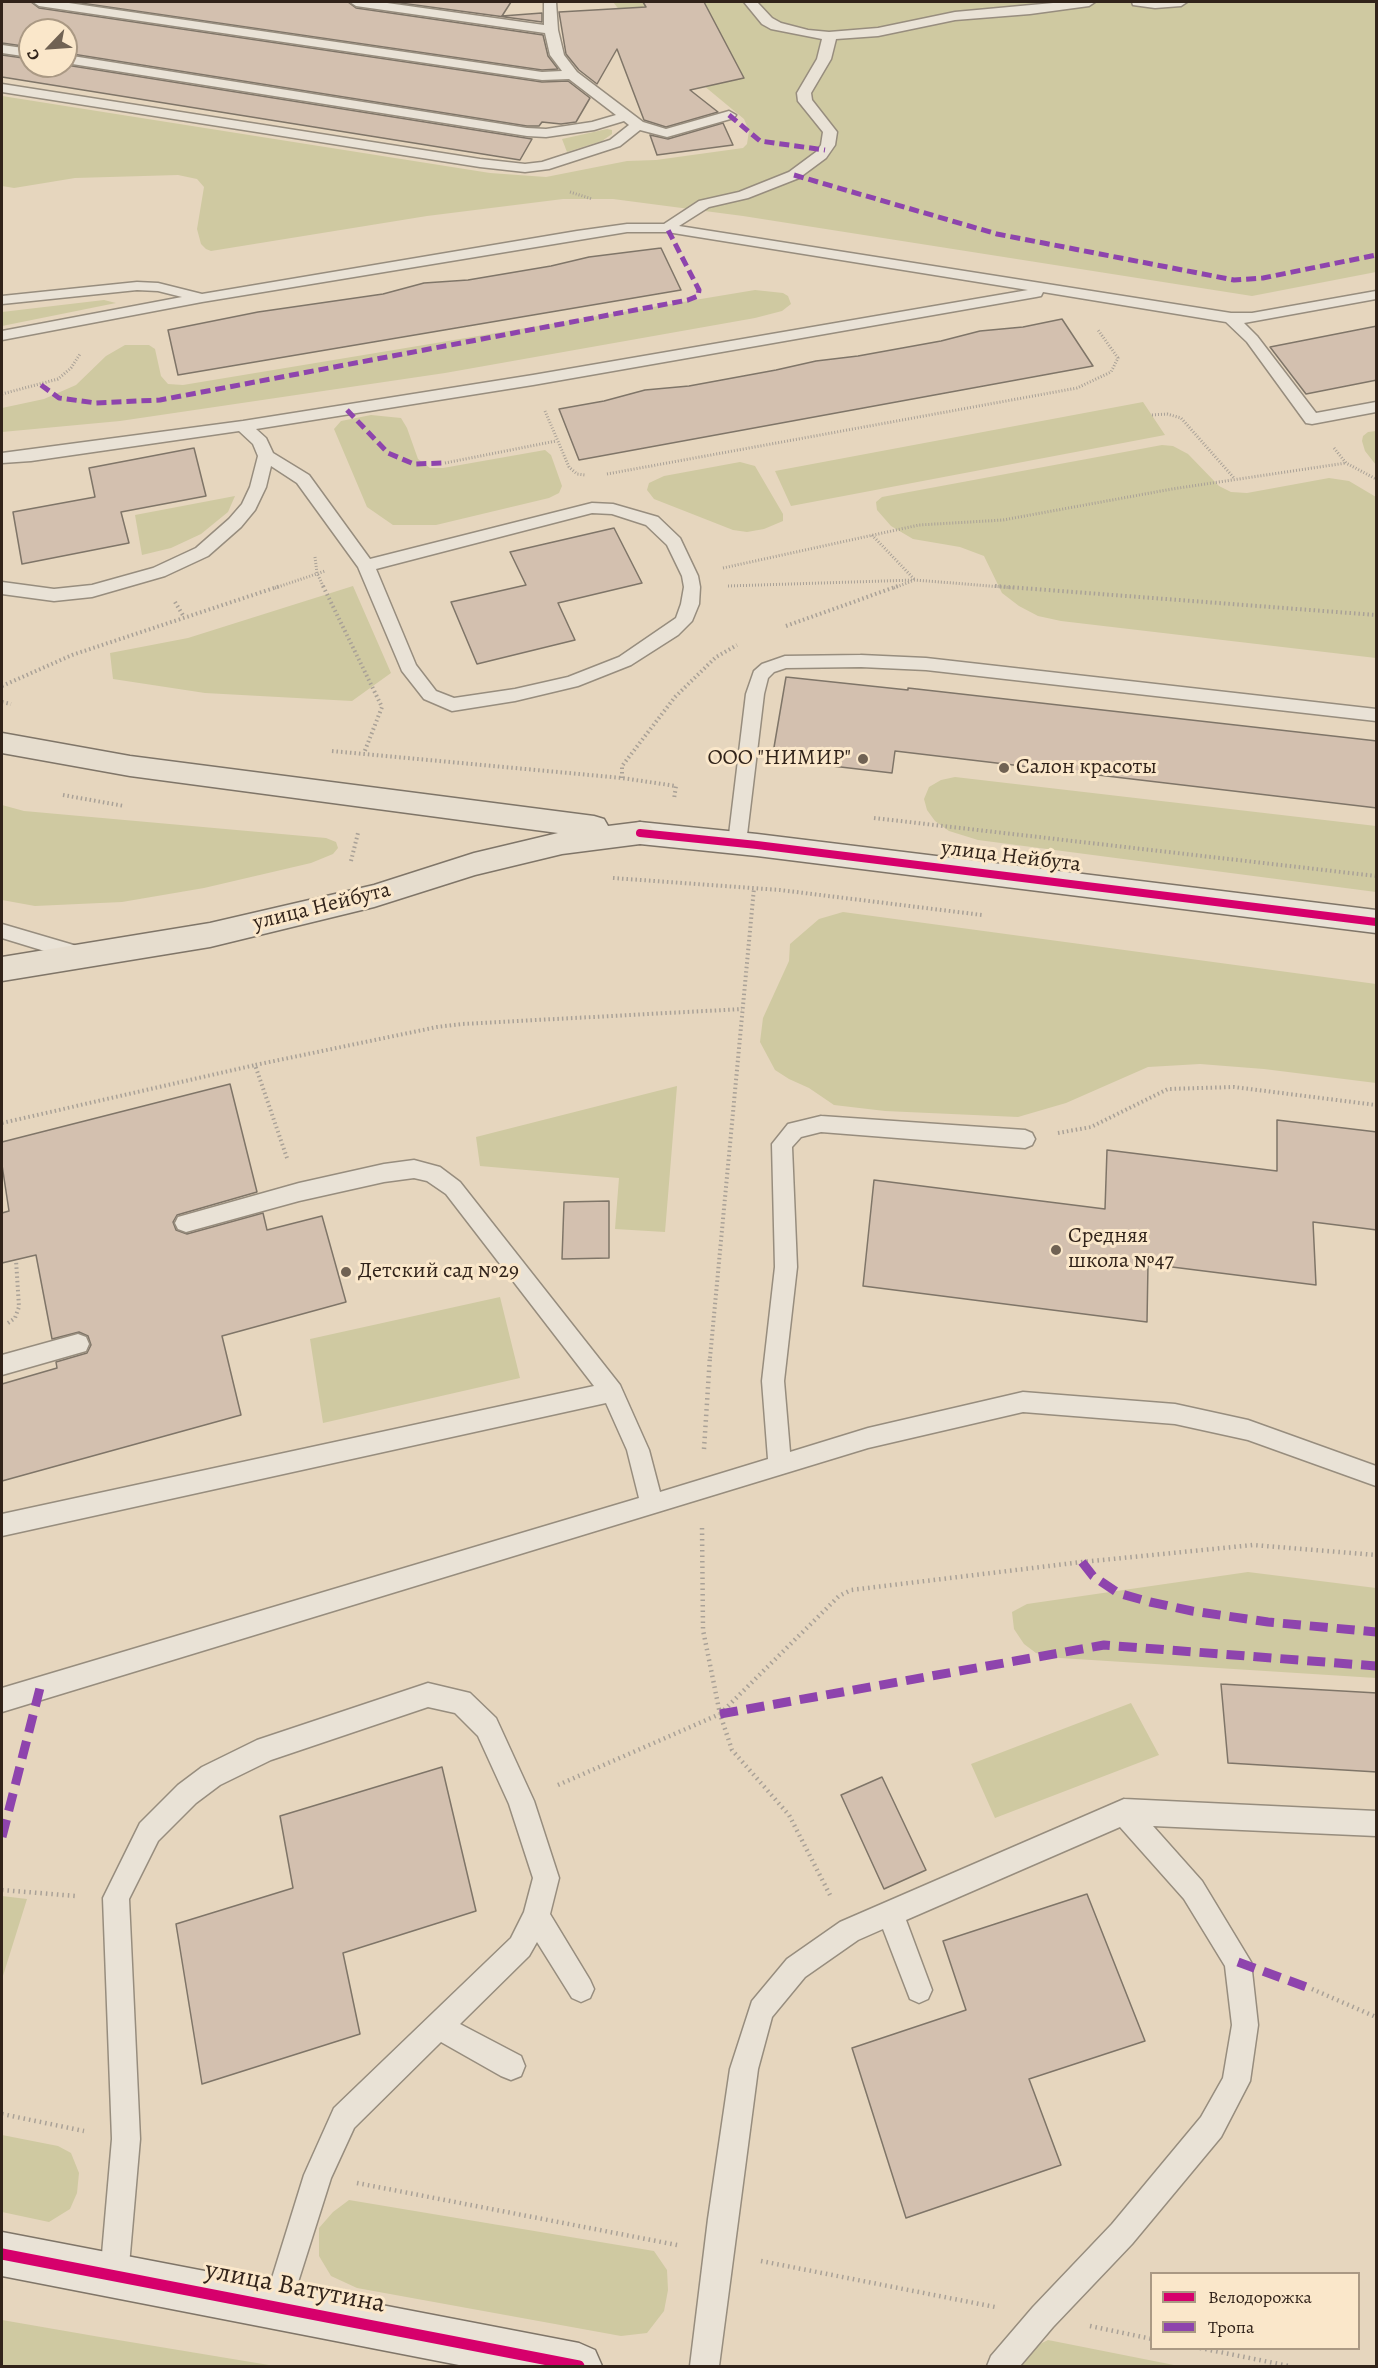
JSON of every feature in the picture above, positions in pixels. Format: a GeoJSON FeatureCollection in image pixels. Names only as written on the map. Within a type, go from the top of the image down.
{"type":"FeatureCollection","features":[{"type":"Feature","properties":{"kind":"main road","name":"улица Нейбута"},"geometry":{"type":"LineString","coordinates":[[2,743],[130,766],[640,833]]}},
{"type":"Feature","properties":{"kind":"main road","name":"улица Нейбута"},"geometry":{"type":"LineString","coordinates":[[2,969],[210,935],[374,896],[474,864],[562,843],[640,833]]}},
{"type":"Feature","properties":{"kind":"street","name":"улица Нейбута"},"geometry":{"type":"LineString","coordinates":[[640,833],[1377,922]]}},
{"type":"Feature","properties":{"kind":"street","name":"улица Ватутина"},"geometry":{"type":"LineString","coordinates":[[2,2254],[579,2367]]}},
{"type":"Feature","properties":{"kind":"lane"},"geometry":{"type":"LineString","coordinates":[[39,2],[542,76],[572,75]]}},
{"type":"Feature","properties":{"kind":"lane"},"geometry":{"type":"LineString","coordinates":[[356,2],[551,30]]}},
{"type":"Feature","properties":{"kind":"lane"},"geometry":{"type":"LineString","coordinates":[[550,2],[551,30],[557,55],[572,75],[638,125],[656,132],[667,132],[729,115]]}},
{"type":"Feature","properties":{"kind":"lane"},"geometry":{"type":"LineString","coordinates":[[750,2],[767,21],[776,26],[808,34],[829,36],[878,32],[954,16],[1030,10],[1089,2]]}},
{"type":"Feature","properties":{"kind":"lane"},"geometry":{"type":"LineString","coordinates":[[1138,2],[1155,4],[1182,2]]}},
{"type":"Feature","properties":{"kind":"lane"},"geometry":{"type":"LineString","coordinates":[[667,228],[704,204],[743,195],[794,175],[821,155],[828,145],[830,132],[805,100],[804,93],[824,59],[829,46],[829,36]]}},
{"type":"Feature","properties":{"kind":"lane"},"geometry":{"type":"LineString","coordinates":[[2,49],[18,51]]}},
{"type":"Feature","properties":{"kind":"lane"},"geometry":{"type":"LineString","coordinates":[[78,61],[527,132],[546,133],[594,126],[627,116]]}},
{"type":"Feature","properties":{"kind":"lane"},"geometry":{"type":"LineString","coordinates":[[2,88],[525,168],[558,163],[608,146],[626,137],[638,125]]}},
{"type":"Feature","properties":{"kind":"lane"},"geometry":{"type":"LineString","coordinates":[[2,336],[202,298],[594,232],[667,228],[1051,291],[1232,318],[1252,318],[1377,295]]}},
{"type":"Feature","properties":{"kind":"lane"},"geometry":{"type":"LineString","coordinates":[[2,300],[137,286],[158,287],[202,298]]}},
{"type":"Feature","properties":{"kind":"lane"},"geometry":{"type":"LineString","coordinates":[[2,458],[31,456],[243,426],[533,380],[1051,291]]}},
{"type":"Feature","properties":{"kind":"lane"},"geometry":{"type":"LineString","coordinates":[[1232,318],[1252,339],[1312,419],[1377,407]]}},
{"type":"Feature","properties":{"kind":"lane"},"geometry":{"type":"LineString","coordinates":[[243,426],[260,442],[266,456],[303,479],[364,563],[408,667],[430,695],[452,705],[515,695],[572,682],[625,661],[672,631],[683,621],[690,604],[691,582],[674,542],[652,521],[613,509],[592,508],[364,563]]}},
{"type":"Feature","properties":{"kind":"lane"},"geometry":{"type":"LineString","coordinates":[[2,588],[54,595],[92,591],[159,572],[202,552],[235,523],[249,506],[258,487],[266,456]]}},
{"type":"Feature","properties":{"kind":"lane"},"geometry":{"type":"LineString","coordinates":[[737,843],[755,694],[760,675],[768,668],[785,662],[861,661],[926,664],[1377,715]]}},
{"type":"Feature","properties":{"kind":"lane"},"geometry":{"type":"LineString","coordinates":[[2,930],[89,956]]}},
{"type":"Feature","properties":{"kind":"lane"},"geometry":{"type":"LineString","coordinates":[[780,1466],[773,1381],[786,1267],[782,1144],[795,1130],[821,1124],[1025,1139]]}},
{"type":"Feature","properties":{"kind":"lane"},"geometry":{"type":"LineString","coordinates":[[186,1223],[299,1192],[384,1173],[414,1169],[433,1173],[453,1188],[612,1392],[638,1450],[652,1505]]}},
{"type":"Feature","properties":{"kind":"lane"},"geometry":{"type":"LineString","coordinates":[[2,1365],[78,1344]]}},
{"type":"Feature","properties":{"kind":"lane"},"geometry":{"type":"LineString","coordinates":[[2,1525],[612,1392]]}},
{"type":"Feature","properties":{"kind":"lane"},"geometry":{"type":"LineString","coordinates":[[2,1700],[868,1438],[1023,1402],[1175,1414],[1248,1430],[1377,1476]]}},
{"type":"Feature","properties":{"kind":"lane"},"geometry":{"type":"LineString","coordinates":[[114,2277],[126,2139],[116,1898],[148,1832],[187,1794],[211,1776],[266,1749],[428,1695],[461,1702],[487,1727],[521,1801],[546,1878],[536,1916],[520,1947],[344,2118],[318,2175],[277,2307]]}},
{"type":"Feature","properties":{"kind":"lane"},"geometry":{"type":"LineString","coordinates":[[704,2367],[722,2219],[744,2069],[761,2010],[796,1968],[849,1931],[1124,1812],[1377,1823]]}},
{"type":"Feature","properties":{"kind":"lane"},"geometry":{"type":"LineString","coordinates":[[1001,2367],[1043,2317],[1122,2234],[1211,2127],[1236,2081],[1245,2025],[1238,1962],[1193,1890],[1124,1812]]}},
{"type":"Feature","properties":{"kind":"lane"},"geometry":{"type":"LineString","coordinates":[[890,1913],[919,1990]]}},
{"type":"Feature","properties":{"kind":"lane"},"geometry":{"type":"LineString","coordinates":[[536,1916],[581,1989]]}},
{"type":"Feature","properties":{"kind":"lane"},"geometry":{"type":"LineString","coordinates":[[438,2026],[511,2066]]}},
{"type":"Feature","properties":{"kind":"path"},"geometry":{"type":"LineString","coordinates":[[600,475],[1077,388],[1111,372],[1118,358],[1071,293]]}},
{"type":"Feature","properties":{"kind":"path"},"geometry":{"type":"LineString","coordinates":[[2,394],[58,379],[71,368],[90,339],[90,319]]}},
{"type":"Feature","properties":{"kind":"path"},"geometry":{"type":"LineString","coordinates":[[533,380],[568,467],[577,474],[588,476]]}},
{"type":"Feature","properties":{"kind":"path"},"geometry":{"type":"LineString","coordinates":[[1152,415],[1167,414],[1181,418],[1235,479]]}},
{"type":"Feature","properties":{"kind":"path"},"geometry":{"type":"LineString","coordinates":[[445,463],[556,441]]}},
{"type":"Feature","properties":{"kind":"path"},"geometry":{"type":"LineString","coordinates":[[691,582],[871,534],[919,525],[1003,520],[1235,479],[1346,463],[1377,479]]}},
{"type":"Feature","properties":{"kind":"path"},"geometry":{"type":"LineString","coordinates":[[303,479],[317,573],[382,707],[364,753]]}},
{"type":"Feature","properties":{"kind":"path"},"geometry":{"type":"LineString","coordinates":[[871,534],[915,580]]}},
{"type":"Feature","properties":{"kind":"path"},"geometry":{"type":"LineString","coordinates":[[2,686],[72,655],[317,573],[364,563]]}},
{"type":"Feature","properties":{"kind":"path"},"geometry":{"type":"LineString","coordinates":[[691,582],[915,580],[1377,615]]}},
{"type":"Feature","properties":{"kind":"path"},"geometry":{"type":"LineString","coordinates":[[2,702],[12,705]]}},
{"type":"Feature","properties":{"kind":"path"},"geometry":{"type":"LineString","coordinates":[[330,751],[622,778],[676,786],[674,801]]}},
{"type":"Feature","properties":{"kind":"path"},"geometry":{"type":"LineString","coordinates":[[868,818],[914,821],[1377,876]]}},
{"type":"Feature","properties":{"kind":"path"},"geometry":{"type":"LineString","coordinates":[[350,863],[358,831]]}},
{"type":"Feature","properties":{"kind":"path"},"geometry":{"type":"LineString","coordinates":[[604,877],[754,888],[993,916]]}},
{"type":"Feature","properties":{"kind":"path"},"geometry":{"type":"LineString","coordinates":[[754,888],[709,1371],[702,1490],[703,1630],[720,1714],[732,1750],[789,1815],[849,1931]]}},
{"type":"Feature","properties":{"kind":"path"},"geometry":{"type":"LineString","coordinates":[[2,1123],[255,1065],[453,1025],[742,1009]]}},
{"type":"Feature","properties":{"kind":"path"},"geometry":{"type":"LineString","coordinates":[[255,1065],[299,1192]]}},
{"type":"Feature","properties":{"kind":"path"},"geometry":{"type":"LineString","coordinates":[[1025,1139],[1091,1127],[1168,1089],[1234,1088],[1377,1105]]}},
{"type":"Feature","properties":{"kind":"path"},"geometry":{"type":"LineString","coordinates":[[2,1325],[15,1318],[20,1307],[16,1260]]}},
{"type":"Feature","properties":{"kind":"path"},"geometry":{"type":"LineString","coordinates":[[521,1801],[720,1714],[840,1596],[851,1590],[1253,1545],[1377,1556]]}},
{"type":"Feature","properties":{"kind":"path"},"geometry":{"type":"LineString","coordinates":[[2,1890],[116,1898]]}},
{"type":"Feature","properties":{"kind":"path"},"geometry":{"type":"LineString","coordinates":[[1312,1989],[1377,2017]]}},
{"type":"Feature","properties":{"kind":"path"},"geometry":{"type":"LineString","coordinates":[[2,2114],[126,2139]]}},
{"type":"Feature","properties":{"kind":"path"},"geometry":{"type":"LineString","coordinates":[[1205,2350],[1289,2367]]}},
{"type":"Feature","properties":{"kind":"shaded area"},"geometry":{"type":"Polygon","coordinates":[[[613,2],[1376,2],[1376,272],[1252,296],[743,216],[613,199],[563,199],[427,216],[211,251],[201,244],[197,229],[204,187],[197,179],[178,175],[75,178],[14,188],[2,186],[2,96],[490,173],[546,177],[627,161],[656,160],[743,148],[747,144],[749,131],[744,119],[633,27],[613,2]]]}},
{"type":"Feature","properties":{"kind":"shaded area"},"geometry":{"type":"Polygon","coordinates":[[[607,129],[612,130],[612,134],[602,141],[567,152],[562,139],[607,129]]]}},
{"type":"Feature","properties":{"kind":"shaded area"},"geometry":{"type":"Polygon","coordinates":[[[755,290],[783,293],[788,296],[791,304],[782,311],[755,318],[445,373],[120,421],[2,432],[2,408],[44,399],[76,385],[106,356],[125,345],[149,345],[155,349],[161,376],[168,384],[183,385],[755,290]]]}},
{"type":"Feature","properties":{"kind":"shaded area"},"geometry":{"type":"Polygon","coordinates":[[[104,300],[116,303],[2,326],[2,312],[104,300]]]}},
{"type":"Feature","properties":{"kind":"shaded area"},"geometry":{"type":"Polygon","coordinates":[[[1143,402],[1165,435],[791,506],[775,471],[1143,402]]]}},
{"type":"Feature","properties":{"kind":"shaded area"},"geometry":{"type":"Polygon","coordinates":[[[371,415],[401,418],[418,459],[430,468],[443,468],[545,450],[551,455],[562,486],[559,493],[549,498],[436,525],[393,525],[367,507],[334,429],[341,421],[371,415]]]}},
{"type":"Feature","properties":{"kind":"shaded area"},"geometry":{"type":"Polygon","coordinates":[[[1376,431],[1376,465],[1365,451],[1362,441],[1363,436],[1368,432],[1376,431]]]}},
{"type":"Feature","properties":{"kind":"shaded area"},"geometry":{"type":"Polygon","coordinates":[[[1162,445],[1173,446],[1188,454],[1219,486],[1231,492],[1247,493],[1329,478],[1349,481],[1376,497],[1376,658],[1061,621],[1038,616],[1019,606],[1002,593],[984,556],[960,547],[913,539],[891,526],[877,510],[876,502],[882,497],[1162,445]]]}},
{"type":"Feature","properties":{"kind":"shaded area"},"geometry":{"type":"Polygon","coordinates":[[[740,462],[755,466],[783,514],[783,521],[764,529],[747,532],[733,530],[654,499],[647,490],[649,483],[664,476],[740,462]]]}},
{"type":"Feature","properties":{"kind":"shaded area"},"geometry":{"type":"Polygon","coordinates":[[[235,496],[228,512],[201,534],[171,548],[142,555],[135,515],[235,496]]]}},
{"type":"Feature","properties":{"kind":"shaded area"},"geometry":{"type":"Polygon","coordinates":[[[353,586],[391,673],[352,701],[205,693],[113,679],[110,653],[188,638],[353,586]]]}},
{"type":"Feature","properties":{"kind":"shaded area"},"geometry":{"type":"Polygon","coordinates":[[[955,777],[1376,826],[1376,892],[978,840],[949,831],[935,821],[927,810],[924,799],[929,787],[941,780],[955,777]]]}},
{"type":"Feature","properties":{"kind":"shaded area"},"geometry":{"type":"Polygon","coordinates":[[[2,805],[24,811],[326,838],[336,842],[338,848],[333,854],[311,863],[204,888],[122,902],[35,906],[2,900],[2,805]]]}},
{"type":"Feature","properties":{"kind":"shaded area"},"geometry":{"type":"Polygon","coordinates":[[[843,912],[1376,984],[1376,1083],[1264,1069],[1200,1064],[1148,1067],[1066,1103],[1018,1117],[885,1111],[834,1105],[809,1088],[775,1070],[760,1042],[763,1018],[789,961],[790,944],[819,919],[843,912]]]}},
{"type":"Feature","properties":{"kind":"shaded area"},"geometry":{"type":"Polygon","coordinates":[[[677,1086],[665,1232],[615,1229],[619,1178],[480,1166],[476,1137],[677,1086]]]}},
{"type":"Feature","properties":{"kind":"shaded area"},"geometry":{"type":"Polygon","coordinates":[[[500,1297],[520,1378],[323,1423],[310,1339],[500,1297]]]}},
{"type":"Feature","properties":{"kind":"shaded area"},"geometry":{"type":"Polygon","coordinates":[[[1248,1572],[1376,1588],[1376,1678],[1060,1658],[1036,1653],[1024,1644],[1014,1629],[1012,1612],[1027,1604],[1248,1572]]]}},
{"type":"Feature","properties":{"kind":"shaded area"},"geometry":{"type":"Polygon","coordinates":[[[1131,1703],[1159,1755],[995,1818],[971,1764],[1131,1703]]]}},
{"type":"Feature","properties":{"kind":"shaded area"},"geometry":{"type":"Polygon","coordinates":[[[2,1896],[27,1899],[2,1979],[2,1896]]]}},
{"type":"Feature","properties":{"kind":"shaded area"},"geometry":{"type":"Polygon","coordinates":[[[2,2135],[58,2146],[71,2153],[79,2173],[77,2193],[70,2209],[49,2222],[2,2212],[2,2135]]]}},
{"type":"Feature","properties":{"kind":"shaded area"},"geometry":{"type":"Polygon","coordinates":[[[349,2200],[654,2251],[667,2270],[668,2290],[664,2311],[647,2333],[621,2336],[357,2288],[331,2276],[319,2256],[319,2228],[333,2212],[349,2200]]]}},
{"type":"Feature","properties":{"kind":"shaded area"},"geometry":{"type":"Polygon","coordinates":[[[2,2320],[100,2337],[275,2366],[2,2366],[2,2320]]]}},
{"type":"Feature","properties":{"kind":"shaded area"},"geometry":{"type":"Polygon","coordinates":[[[1048,2340],[1179,2366],[1022,2366],[1038,2345],[1048,2340]]]}},
{"type":"Feature","properties":{"kind":"building"},"geometry":{"type":"Polygon","coordinates":[[[2,2],[31,2],[39,8],[542,82],[568,81],[590,98],[576,122],[561,124],[542,122],[539,126],[527,126],[78,55],[78,18],[18,18],[18,45],[2,43],[2,2]]]}},
{"type":"Feature","properties":{"kind":"building"},"geometry":{"type":"Polygon","coordinates":[[[74,2],[348,2],[356,8],[543,35],[548,56],[558,69],[542,70],[74,2]]]}},
{"type":"Feature","properties":{"kind":"building"},"geometry":{"type":"Polygon","coordinates":[[[393,2],[511,2],[502,16],[542,13],[542,22],[393,2]]]}},
{"type":"Feature","properties":{"kind":"building"},"geometry":{"type":"Polygon","coordinates":[[[643,2],[704,2],[744,78],[690,90],[718,112],[666,127],[644,120],[617,49],[597,84],[579,70],[566,54],[559,12],[646,7],[643,2]]]}},
{"type":"Feature","properties":{"kind":"building"},"geometry":{"type":"Polygon","coordinates":[[[2,55],[18,57],[18,78],[78,78],[78,67],[532,139],[520,160],[2,77],[2,55]]]}},
{"type":"Feature","properties":{"kind":"building"},"geometry":{"type":"Polygon","coordinates":[[[723,123],[733,145],[657,155],[650,135],[668,139],[723,123]]]}},
{"type":"Feature","properties":{"kind":"building"},"geometry":{"type":"Polygon","coordinates":[[[661,248],[681,290],[178,375],[168,330],[258,312],[383,294],[424,283],[468,280],[589,257],[661,248]]]}},
{"type":"Feature","properties":{"kind":"building"},"geometry":{"type":"Polygon","coordinates":[[[1062,319],[1093,366],[579,460],[559,409],[604,401],[645,390],[689,386],[816,361],[941,341],[980,331],[1023,327],[1062,319]]]}},
{"type":"Feature","properties":{"kind":"building"},"geometry":{"type":"Polygon","coordinates":[[[1377,326],[1377,380],[1306,394],[1270,347],[1377,326]]]}},
{"type":"Feature","properties":{"kind":"building"},"geometry":{"type":"Polygon","coordinates":[[[194,448],[206,496],[121,512],[129,543],[22,564],[13,512],[95,497],[89,468],[194,448]]]}},
{"type":"Feature","properties":{"kind":"building"},"geometry":{"type":"Polygon","coordinates":[[[614,528],[642,583],[558,603],[575,640],[477,664],[451,602],[526,585],[510,552],[614,528]]]}},
{"type":"Feature","properties":{"kind":"building"},"geometry":{"type":"Polygon","coordinates":[[[786,677],[908,690],[908,688],[1377,741],[1377,808],[895,751],[892,773],[772,759],[786,677]]]}},
{"type":"Feature","properties":{"kind":"building"},"geometry":{"type":"Polygon","coordinates":[[[230,1084],[257,1192],[177,1215],[173,1222],[176,1230],[187,1234],[263,1213],[267,1230],[322,1216],[346,1302],[222,1336],[241,1415],[2,1481],[2,1384],[57,1368],[56,1362],[87,1353],[91,1345],[88,1336],[79,1332],[52,1339],[36,1255],[2,1263],[2,1213],[9,1211],[2,1165],[2,1142],[230,1084]]]}},
{"type":"Feature","properties":{"kind":"building"},"geometry":{"type":"Polygon","coordinates":[[[1277,1120],[1377,1132],[1377,1230],[1313,1222],[1316,1285],[1148,1264],[1147,1322],[863,1286],[874,1180],[1105,1209],[1107,1150],[1277,1171],[1277,1120]]]}},
{"type":"Feature","properties":{"kind":"building"},"geometry":{"type":"Polygon","coordinates":[[[609,1201],[609,1258],[562,1259],[564,1202],[609,1201]]]}},
{"type":"Feature","properties":{"kind":"building"},"geometry":{"type":"Polygon","coordinates":[[[1221,1684],[1377,1693],[1377,1772],[1228,1763],[1221,1684]]]}},
{"type":"Feature","properties":{"kind":"building"},"geometry":{"type":"Polygon","coordinates":[[[442,1767],[476,1911],[343,1953],[360,2034],[202,2084],[176,1924],[293,1888],[280,1816],[442,1767]]]}},
{"type":"Feature","properties":{"kind":"building"},"geometry":{"type":"Polygon","coordinates":[[[882,1777],[926,1870],[884,1889],[841,1795],[882,1777]]]}},
{"type":"Feature","properties":{"kind":"building"},"geometry":{"type":"Polygon","coordinates":[[[1087,1894],[1145,2041],[1029,2079],[1061,2165],[906,2218],[852,2048],[966,2010],[943,1941],[1087,1894]]]}},
{"type":"Feature","properties":{"kind":"marked path"},"geometry":{"type":"LineString","coordinates":[[729,115],[760,141],[825,150]]}},
{"type":"Feature","properties":{"kind":"marked path"},"geometry":{"type":"LineString","coordinates":[[794,175],[997,234],[1234,280],[1263,278],[1376,255]]}},
{"type":"Feature","properties":{"kind":"marked path"},"geometry":{"type":"LineString","coordinates":[[41,385],[59,398],[96,403],[160,400],[688,300],[698,296],[699,290],[667,228]]}},
{"type":"Feature","properties":{"kind":"marked path"},"geometry":{"type":"LineString","coordinates":[[347,410],[388,453],[414,464],[445,463]]}},
{"type":"Feature","properties":{"kind":"marked path"},"geometry":{"type":"LineString","coordinates":[[1082,1562],[1093,1576],[1118,1593],[1150,1602],[1192,1611],[1268,1622],[1376,1632]]}},
{"type":"Feature","properties":{"kind":"marked path"},"geometry":{"type":"LineString","coordinates":[[720,1714],[1104,1645],[1376,1666]]}},
{"type":"Feature","properties":{"kind":"marked path"},"geometry":{"type":"LineString","coordinates":[[2,1837],[40,1688]]}},
{"type":"Feature","properties":{"kind":"marked path"},"geometry":{"type":"LineString","coordinates":[[1238,1962],[1312,1989]]}},
{"type":"Feature","properties":{"kind":"cycle path"},"geometry":{"type":"LineString","coordinates":[[640,833],[757,845],[1376,922]]}},
{"type":"Feature","properties":{"kind":"cycle path"},"geometry":{"type":"LineString","coordinates":[[2,2254],[579,2366]]}},
{"type":"Feature","properties":{"kind":"place","name":"ООО \"НИМИР\""},"geometry":{"type":"Point","coordinates":[863,759]}},
{"type":"Feature","properties":{"kind":"place","name":"Салон красоты"},"geometry":{"type":"Point","coordinates":[1004,768]}},
{"type":"Feature","properties":{"kind":"place","name":"Средняя школа №47"},"geometry":{"type":"Point","coordinates":[1056,1250]}},
{"type":"Feature","properties":{"kind":"place","name":"Детский сад №29"},"geometry":{"type":"Point","coordinates":[346,1272]}}]}
